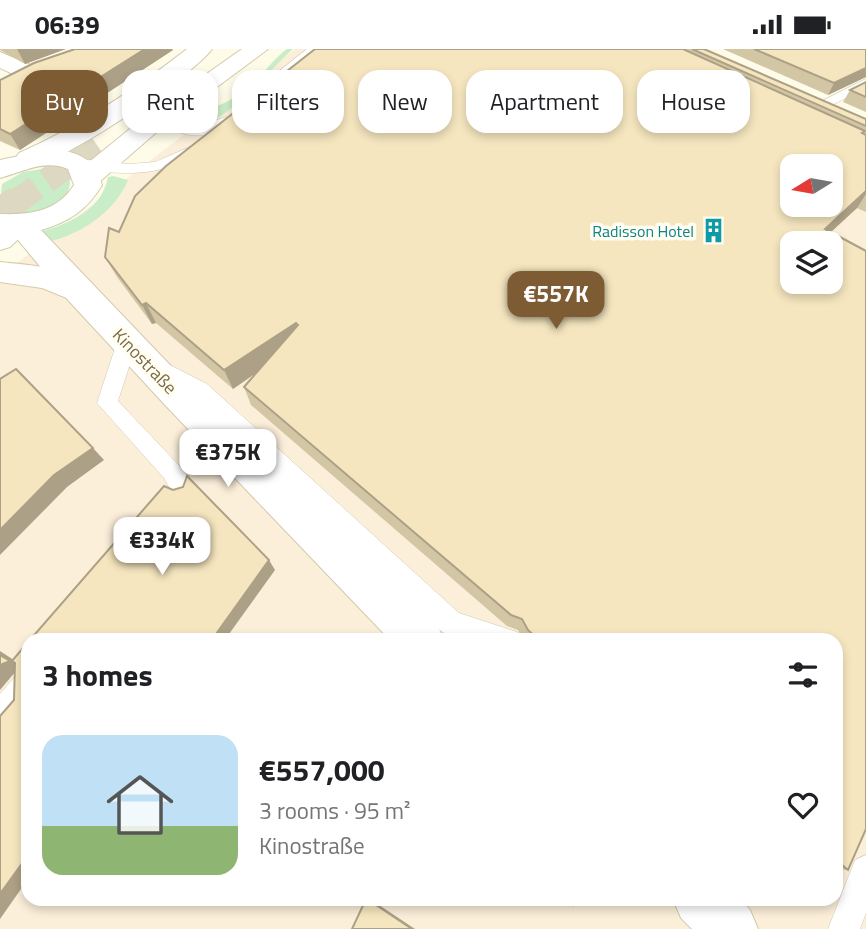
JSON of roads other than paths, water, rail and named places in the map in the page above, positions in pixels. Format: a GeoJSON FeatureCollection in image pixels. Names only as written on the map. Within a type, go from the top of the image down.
{"type":"FeatureCollection","features":[{"type":"Feature","properties":{"kind":"street"},"geometry":{"type":"LineString","coordinates":[[1,169],[75,137],[133,100],[201,49]]}},
{"type":"Feature","properties":{"kind":"street"},"geometry":{"type":"LineString","coordinates":[[200,70],[220,49]]}},
{"type":"Feature","properties":{"kind":"street"},"geometry":{"type":"LineString","coordinates":[[209,70],[235,49]]}},
{"type":"Feature","properties":{"kind":"street"},"geometry":{"type":"LineString","coordinates":[[218,72],[257,49]]}},
{"type":"Feature","properties":{"kind":"street"},"geometry":{"type":"LineString","coordinates":[[0,59],[23,70]]}},
{"type":"Feature","properties":{"kind":"street"},"geometry":{"type":"LineString","coordinates":[[34,70],[50,65]]}},
{"type":"Feature","properties":{"kind":"street"},"geometry":{"type":"LineString","coordinates":[[0,85],[21,75]]}},
{"type":"Feature","properties":{"kind":"street"},"geometry":{"type":"LineString","coordinates":[[11,228],[51,217],[76,202],[84,194],[91,163],[129,133]]}},
{"type":"Feature","properties":{"kind":"street"},"geometry":{"type":"LineString","coordinates":[[28,159],[56,157],[91,163]]}},
{"type":"Feature","properties":{"kind":"street","name":"Kinostraße"},"geometry":{"type":"LineString","coordinates":[[11,228],[28,234],[134,350],[414,633]]}},
{"type":"Feature","properties":{"kind":"street"},"geometry":{"type":"LineString","coordinates":[[0,272],[48,278],[79,292]]}},
{"type":"Feature","properties":{"kind":"street"},"geometry":{"type":"LineString","coordinates":[[707,906],[731,929]]}},
{"type":"Feature","properties":{"kind":"lane"},"geometry":{"type":"LineString","coordinates":[[300,49],[290,57],[273,83],[315,49]]}},
{"type":"Feature","properties":{"kind":"lane"},"geometry":{"type":"LineString","coordinates":[[823,104],[866,83]]}},
{"type":"Feature","properties":{"kind":"lane"},"geometry":{"type":"LineString","coordinates":[[218,125],[232,117],[218,130]]}},
{"type":"Feature","properties":{"kind":"lane"},"geometry":{"type":"LineString","coordinates":[[91,163],[144,167],[172,164],[214,133]]}},
{"type":"Feature","properties":{"kind":"lane"},"geometry":{"type":"LineString","coordinates":[[182,489],[172,471],[107,403],[134,350],[200,390],[229,402],[458,610],[506,632]]}},
{"type":"Feature","properties":{"kind":"lane"},"geometry":{"type":"LineString","coordinates":[[0,715],[21,691]]}},
{"type":"Feature","properties":{"kind":"lane"},"geometry":{"type":"LineString","coordinates":[[844,929],[866,871]]}},
{"type":"Feature","properties":{"kind":"tunnel"},"geometry":{"type":"LineString","coordinates":[[16,202],[97,145]]}},
{"type":"Feature","properties":{"kind":"tunnel"},"geometry":{"type":"LineString","coordinates":[[0,214],[19,201]]}},
{"type":"Feature","properties":{"kind":"place","name":"Radisson Hotel"},"geometry":{"type":"Point","coordinates":[714,231]}}]}
